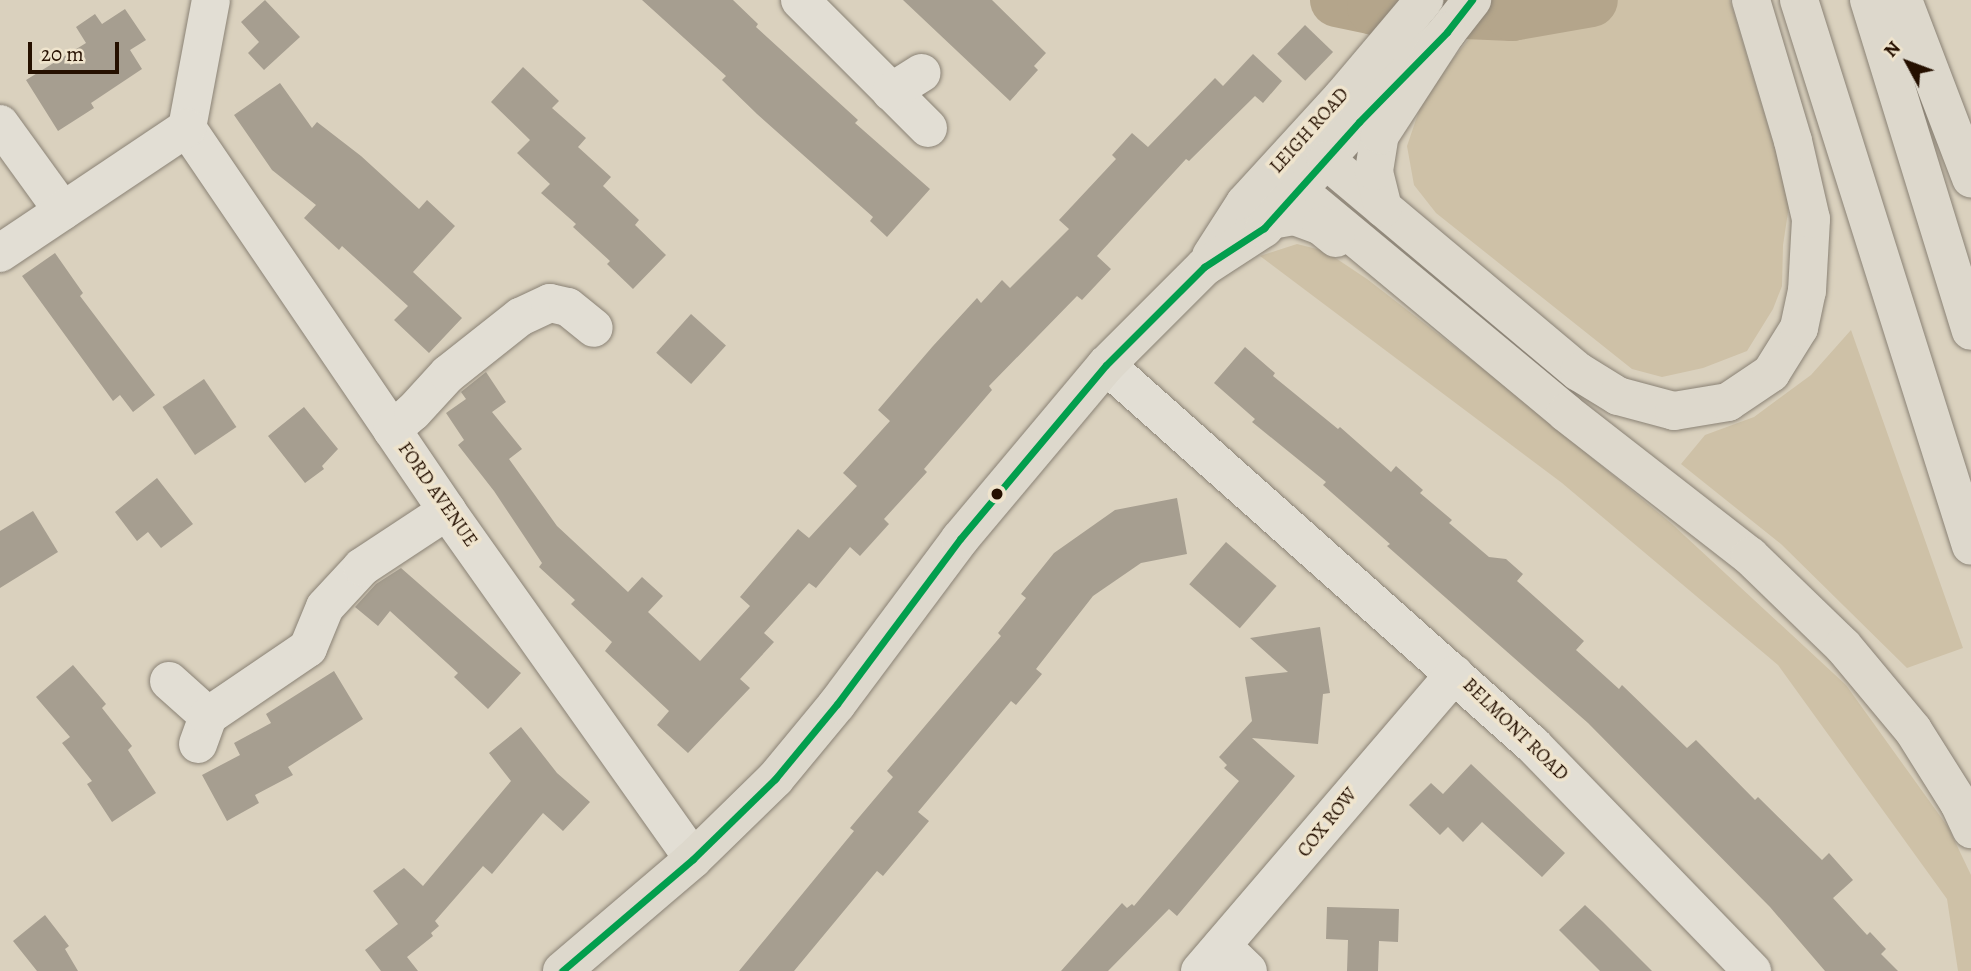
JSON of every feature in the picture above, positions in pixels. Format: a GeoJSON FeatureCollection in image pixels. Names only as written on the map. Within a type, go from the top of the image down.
{"type":"FeatureCollection","features":[{"type":"Feature","properties":{"kind":"main road","name":"LEIGH ROAD"},"geometry":{"type":"LineString","coordinates":[[1204,267],[1245,203],[1424,0]]}},
{"type":"Feature","properties":{"kind":"main road","name":"LEIGH ROAD"},"geometry":{"type":"LineString","coordinates":[[562,971],[693,859],[775,779],[810,739],[944,559],[1106,365],[1204,267],[1272,220],[1447,32],[1472,0]]}},
{"type":"Feature","properties":{"kind":"main road"},"geometry":{"type":"LineString","coordinates":[[1566,414],[1299,191],[1290,154],[1326,160],[1579,372],[1618,396],[1674,411],[1728,402],[1771,373],[1799,328],[1807,291],[1811,219],[1793,141],[1751,0]]}},
{"type":"Feature","properties":{"kind":"main road"},"geometry":{"type":"LineString","coordinates":[[1799,0],[1971,546]]}},
{"type":"Feature","properties":{"kind":"main road"},"geometry":{"type":"LineString","coordinates":[[1869,0],[1971,331]]}},
{"type":"Feature","properties":{"kind":"main road"},"geometry":{"type":"LineString","coordinates":[[1902,0],[1971,178]]}},
{"type":"Feature","properties":{"kind":"main road"},"geometry":{"type":"LineString","coordinates":[[1383,208],[1374,171],[1380,135],[1447,32]]}},
{"type":"Feature","properties":{"kind":"main road"},"geometry":{"type":"LineString","coordinates":[[1272,220],[1294,216],[1321,226],[1462,339],[1566,414],[1750,556],[1843,646],[1913,730],[1959,803],[1971,829]]}},
{"type":"Feature","properties":{"kind":"street"},"geometry":{"type":"LineString","coordinates":[[0,253],[187,128],[211,0]]}},
{"type":"Feature","properties":{"kind":"street"},"geometry":{"type":"LineString","coordinates":[[800,0],[907,82],[929,128]]}},
{"type":"Feature","properties":{"kind":"street"},"geometry":{"type":"LineString","coordinates":[[0,124],[63,211]]}},
{"type":"Feature","properties":{"kind":"street","name":"FORD AVENUE"},"geometry":{"type":"LineString","coordinates":[[187,128],[447,511],[693,859]]}},
{"type":"Feature","properties":{"kind":"street"},"geometry":{"type":"LineString","coordinates":[[392,430],[413,412],[448,374],[520,317],[550,303],[568,307],[594,328]]}},
{"type":"Feature","properties":{"kind":"street","name":"BELMONT ROAD"},"geometry":{"type":"LineString","coordinates":[[1106,365],[1533,745],[1752,971]]}},
{"type":"Feature","properties":{"kind":"street"},"geometry":{"type":"LineString","coordinates":[[169,681],[203,730],[309,648],[325,607],[362,568],[447,511]]}},
{"type":"Feature","properties":{"kind":"street","name":"COX ROW"},"geometry":{"type":"LineString","coordinates":[[1223,963],[1455,674]]}},
{"type":"Feature","properties":{"kind":"shaded area"},"geometry":{"type":"Polygon","coordinates":[[[1500,0],[1730,0],[1790,199],[1783,245],[1782,286],[1773,309],[1747,351],[1703,368],[1662,377],[1632,369],[1436,213],[1414,185],[1407,146],[1421,105],[1444,70],[1500,0]]]}},
{"type":"Feature","properties":{"kind":"shaded area"},"geometry":{"type":"Polygon","coordinates":[[[1297,244],[1325,251],[1367,279],[1504,385],[1672,524],[1846,685],[1948,827],[1971,875],[1971,971],[1958,971],[1947,899],[1778,665],[1562,483],[1260,256],[1297,244]]]}},
{"type":"Feature","properties":{"kind":"shaded area"},"geometry":{"type":"Polygon","coordinates":[[[1851,330],[1963,648],[1907,668],[1781,544],[1681,464],[1705,435],[1754,417],[1811,375],[1851,330]]]}},
{"type":"Feature","properties":{"kind":"building"},"geometry":{"type":"Polygon","coordinates":[[[265,0],[300,37],[264,70],[248,53],[259,42],[241,22],[265,0]]]}},
{"type":"Feature","properties":{"kind":"building"},"geometry":{"type":"Polygon","coordinates":[[[642,0],[733,0],[758,24],[756,27],[858,120],[855,123],[930,189],[887,237],[870,221],[873,217],[757,114],[722,80],[726,76],[642,0]]]}},
{"type":"Feature","properties":{"kind":"building"},"geometry":{"type":"Polygon","coordinates":[[[903,0],[992,0],[1046,53],[1034,66],[1038,70],[1010,101],[903,0]]]}},
{"type":"Feature","properties":{"kind":"building"},"geometry":{"type":"Polygon","coordinates":[[[125,9],[146,40],[130,50],[142,69],[91,103],[94,108],[58,131],[26,80],[86,43],[76,27],[95,14],[102,24],[125,9]]]}},
{"type":"Feature","properties":{"kind":"building"},"geometry":{"type":"Polygon","coordinates":[[[1305,25],[1333,52],[1305,81],[1277,54],[1305,25]]]}},
{"type":"Feature","properties":{"kind":"building"},"geometry":{"type":"Polygon","coordinates":[[[1253,54],[1282,81],[1263,103],[1255,96],[1189,161],[1186,159],[1097,256],[1111,269],[1082,300],[1077,296],[989,386],[992,390],[924,469],[927,472],[884,519],[889,524],[860,556],[850,547],[816,588],[809,583],[764,633],[774,642],[740,679],[750,688],[688,753],[657,725],[669,711],[605,651],[612,642],[571,604],[575,600],[539,567],[542,563],[494,491],[458,445],[464,440],[446,413],[466,399],[461,392],[486,372],[506,402],[492,412],[522,449],[509,459],[557,526],[628,592],[642,577],[663,596],[648,612],[700,661],[750,606],[740,597],[798,529],[809,538],[857,486],[843,473],[890,421],[878,410],[933,346],[977,298],[981,303],[1002,280],[1010,288],[1069,229],[1059,220],[1116,159],[1112,155],[1132,133],[1148,147],[1215,78],[1223,86],[1253,54]]]}},
{"type":"Feature","properties":{"kind":"building"},"geometry":{"type":"Polygon","coordinates":[[[523,67],[559,101],[552,108],[586,138],[578,147],[611,177],[603,186],[639,220],[635,225],[666,255],[633,289],[607,264],[610,261],[573,227],[576,224],[541,193],[550,184],[517,153],[530,140],[491,102],[523,67]]]}},
{"type":"Feature","properties":{"kind":"building"},"geometry":{"type":"Polygon","coordinates":[[[280,83],[312,128],[317,122],[361,156],[419,209],[427,200],[455,226],[413,272],[462,318],[429,353],[394,320],[408,306],[342,246],[339,250],[304,218],[316,205],[272,170],[234,115],[280,83]]]}},
{"type":"Feature","properties":{"kind":"building"},"geometry":{"type":"Polygon","coordinates":[[[55,253],[83,293],[80,296],[155,395],[133,412],[120,395],[113,401],[22,276],[55,253]]]}},
{"type":"Feature","properties":{"kind":"building"},"geometry":{"type":"Polygon","coordinates":[[[691,314],[726,345],[691,384],[656,353],[691,314]]]}},
{"type":"Feature","properties":{"kind":"building"},"geometry":{"type":"Polygon","coordinates":[[[1245,347],[1275,373],[1273,376],[1338,429],[1340,427],[1391,472],[1396,466],[1423,490],[1420,493],[1452,520],[1449,523],[1489,557],[1506,559],[1523,574],[1517,581],[1584,641],[1576,650],[1619,689],[1622,685],[1687,748],[1696,740],[1755,800],[1758,797],[1822,860],[1829,853],[1853,880],[1833,898],[1867,935],[1870,932],[1886,949],[1881,954],[1898,971],[1825,971],[1770,907],[1588,723],[1387,546],[1390,544],[1323,485],[1326,482],[1252,422],[1255,419],[1214,383],[1245,347]]]}},
{"type":"Feature","properties":{"kind":"building"},"geometry":{"type":"Polygon","coordinates":[[[204,379],[236,427],[195,455],[163,407],[204,379]]]}},
{"type":"Feature","properties":{"kind":"building"},"geometry":{"type":"Polygon","coordinates":[[[304,407],[338,449],[322,466],[324,469],[305,483],[268,436],[304,407]]]}},
{"type":"Feature","properties":{"kind":"building"},"geometry":{"type":"Polygon","coordinates":[[[157,478],[193,524],[161,548],[148,532],[137,541],[115,512],[157,478]]]}},
{"type":"Feature","properties":{"kind":"building"},"geometry":{"type":"Polygon","coordinates":[[[1177,498],[1187,554],[1141,563],[1093,596],[1036,669],[1042,674],[1016,705],[1011,701],[918,812],[929,821],[883,876],[877,871],[794,971],[739,971],[854,831],[850,828],[893,777],[887,771],[1001,636],[998,633],[1026,598],[1021,594],[1054,553],[1115,510],[1177,498]]]}},
{"type":"Feature","properties":{"kind":"building"},"geometry":{"type":"Polygon","coordinates":[[[33,511],[58,552],[0,588],[0,531],[33,511]]]}},
{"type":"Feature","properties":{"kind":"building"},"geometry":{"type":"Polygon","coordinates":[[[1226,542],[1277,586],[1240,628],[1189,584],[1226,542]]]}},
{"type":"Feature","properties":{"kind":"building"},"geometry":{"type":"Polygon","coordinates":[[[401,568],[521,673],[488,709],[454,677],[458,673],[390,611],[378,626],[355,607],[376,584],[401,568]]]}},
{"type":"Feature","properties":{"kind":"building"},"geometry":{"type":"Polygon","coordinates":[[[1320,627],[1330,693],[1323,694],[1318,744],[1252,738],[1295,776],[1177,916],[1169,909],[1108,971],[1061,971],[1122,903],[1127,908],[1132,904],[1134,906],[1239,781],[1224,768],[1227,765],[1219,757],[1252,721],[1245,677],[1288,672],[1250,638],[1320,627]]]}},
{"type":"Feature","properties":{"kind":"building"},"geometry":{"type":"Polygon","coordinates":[[[73,665],[106,704],[102,708],[132,746],[128,750],[156,793],[112,822],[87,784],[92,781],[62,743],[70,737],[36,697],[73,665]]]}},
{"type":"Feature","properties":{"kind":"building"},"geometry":{"type":"Polygon","coordinates":[[[334,671],[363,719],[288,767],[293,775],[255,795],[259,803],[227,821],[202,775],[240,755],[234,743],[271,723],[266,714],[334,671]]]}},
{"type":"Feature","properties":{"kind":"building"},"geometry":{"type":"Polygon","coordinates":[[[521,727],[557,773],[590,802],[563,831],[543,813],[492,874],[483,866],[435,921],[439,926],[431,933],[433,936],[407,957],[418,971],[381,971],[365,950],[398,924],[373,891],[404,868],[423,886],[511,781],[489,753],[521,727]]]}},
{"type":"Feature","properties":{"kind":"building"},"geometry":{"type":"Polygon","coordinates":[[[1471,764],[1565,853],[1542,877],[1482,822],[1463,842],[1448,827],[1440,835],[1409,805],[1431,783],[1443,794],[1471,764]]]}},
{"type":"Feature","properties":{"kind":"building"},"geometry":{"type":"Polygon","coordinates":[[[1585,905],[1652,971],[1600,971],[1559,930],[1585,905]]]}},
{"type":"Feature","properties":{"kind":"building"},"geometry":{"type":"Polygon","coordinates":[[[1327,907],[1399,909],[1398,942],[1379,941],[1378,971],[1347,971],[1348,940],[1326,939],[1327,907]]]}},
{"type":"Feature","properties":{"kind":"building"},"geometry":{"type":"Polygon","coordinates":[[[45,915],[69,946],[65,949],[78,971],[37,971],[13,941],[45,915]]]}},
{"type":"Feature","properties":{"kind":"waterway"},"geometry":{"type":"LineString","coordinates":[[1337,0],[1374,8],[1512,14],[1591,0]]}},
{"type":"Feature","properties":{"kind":"transit line"},"geometry":{"type":"LineString","coordinates":[[562,971],[693,859],[775,779],[837,704],[960,539],[1106,365],[1204,267],[1264,228],[1359,122],[1447,32],[1472,0]]}}]}
